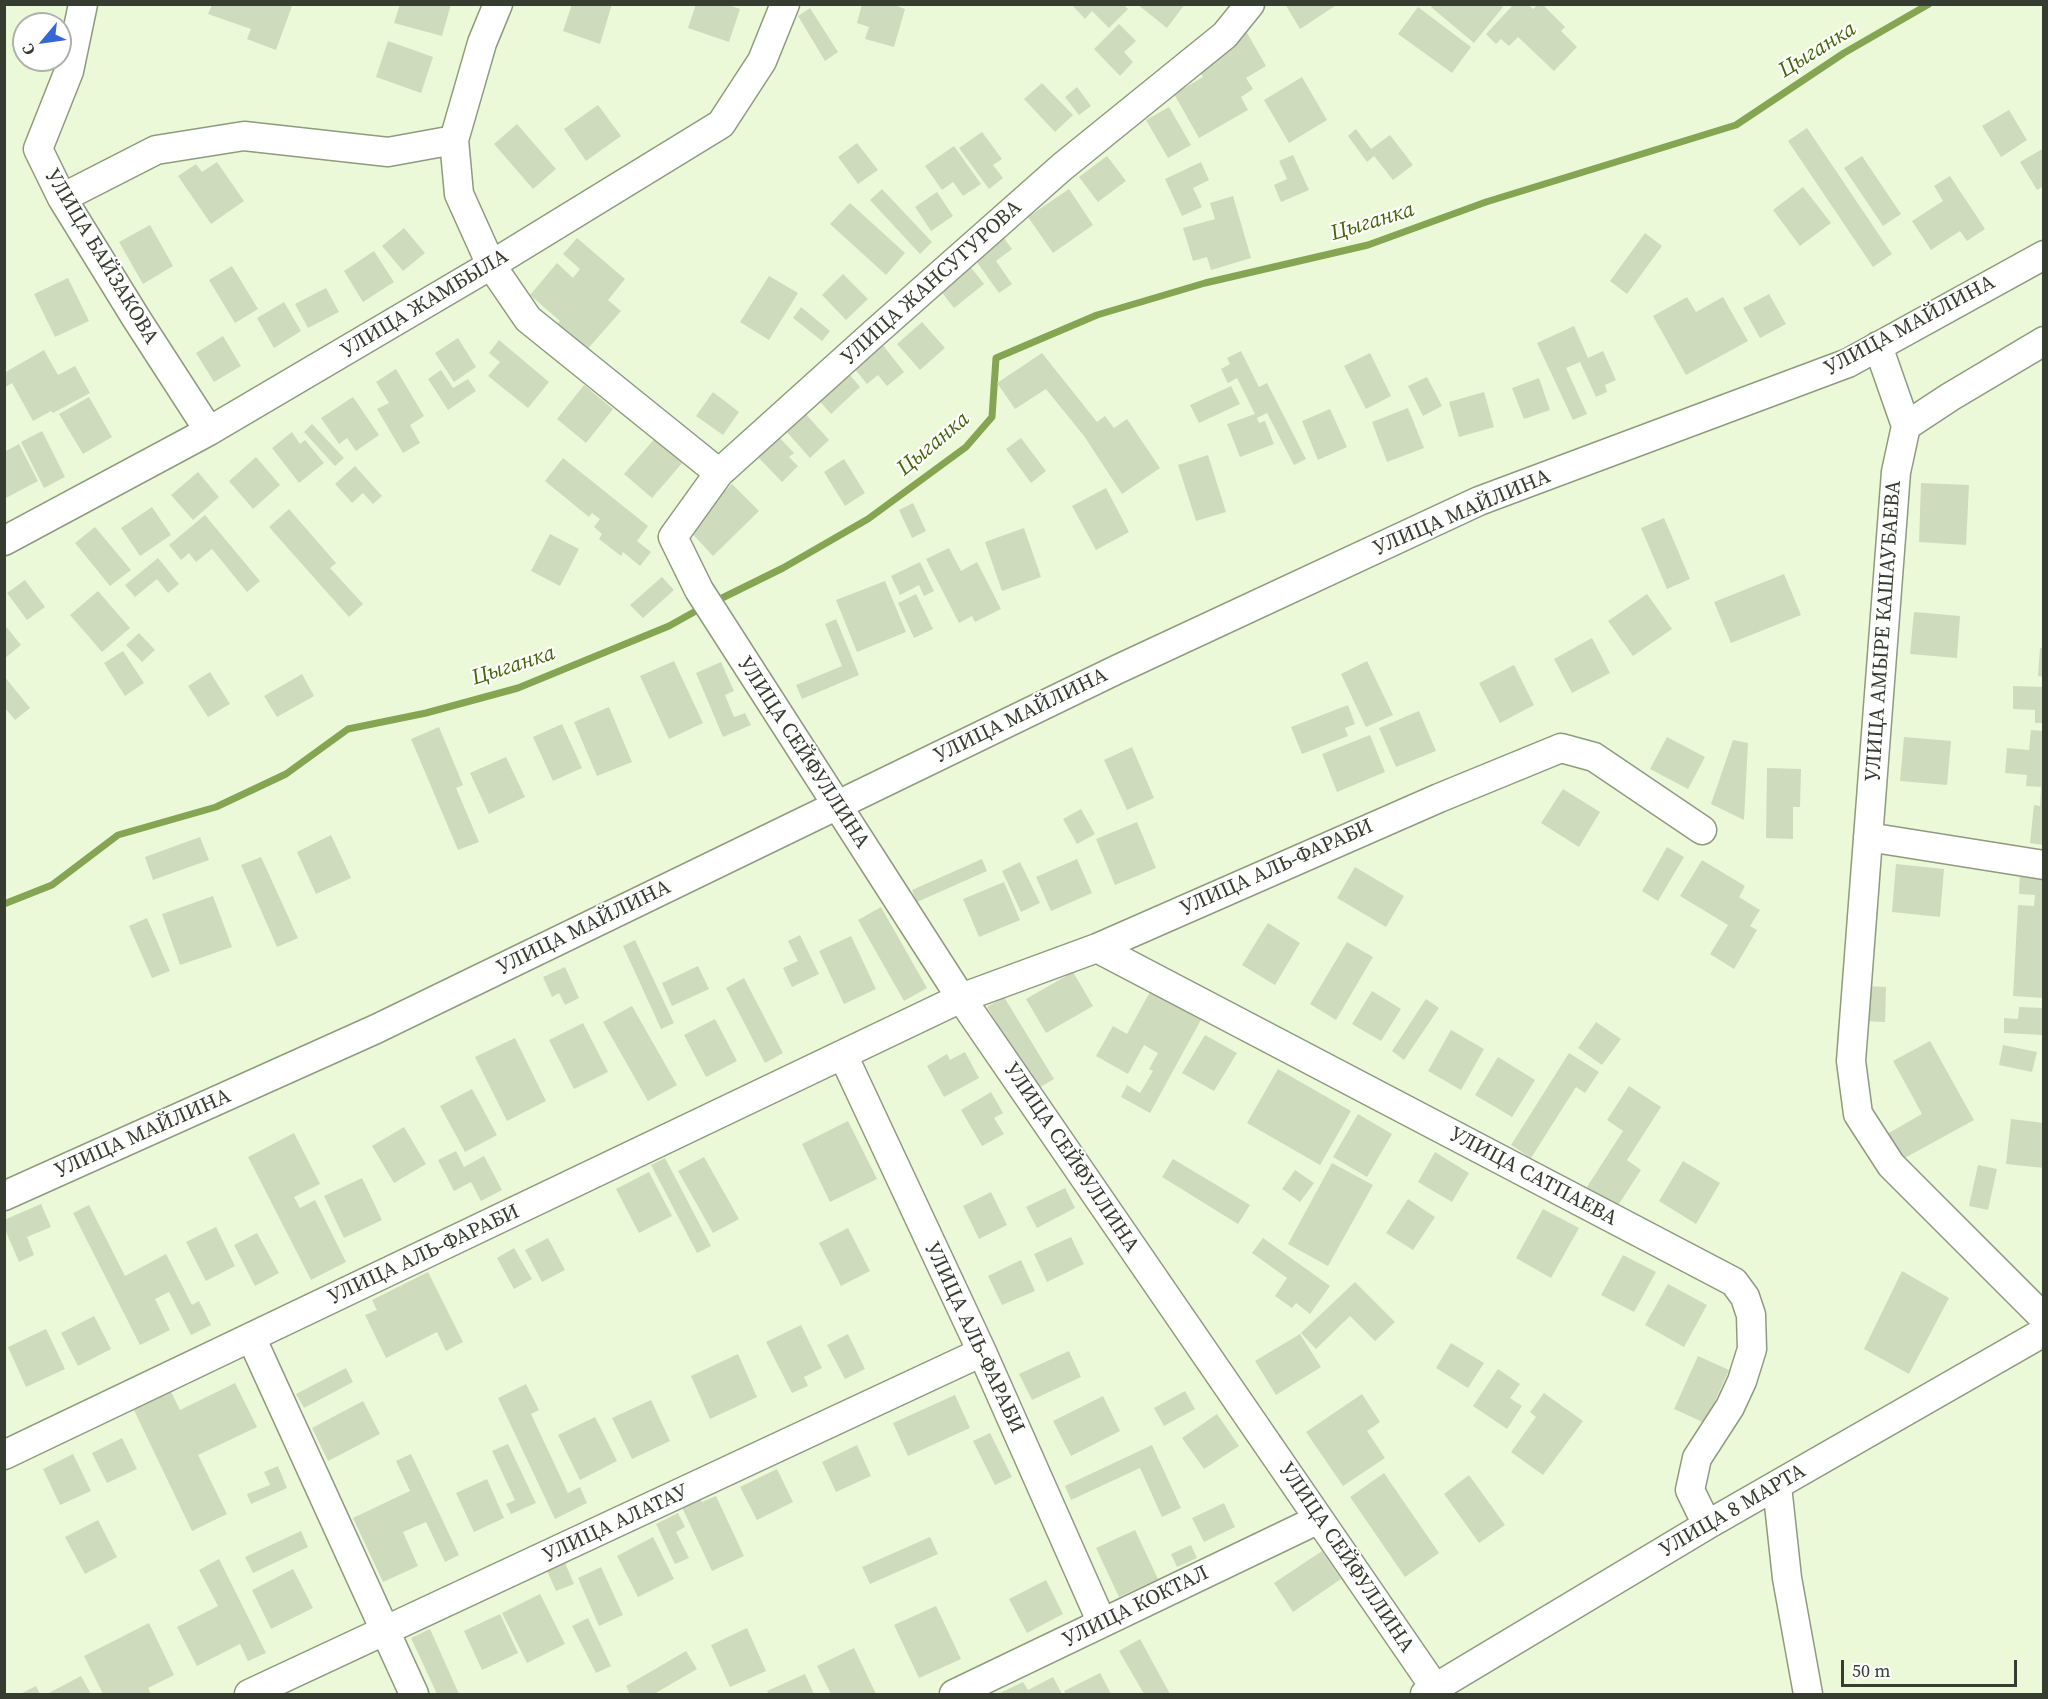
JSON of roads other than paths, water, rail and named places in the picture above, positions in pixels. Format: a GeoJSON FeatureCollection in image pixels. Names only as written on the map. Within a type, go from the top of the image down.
{"type":"FeatureCollection","features":[{"type":"Feature","properties":{"kind":"street","name":"УЛИЦА БАЙЗАКОВА"},"geometry":{"type":"LineString","coordinates":[[83,4],[69,71],[38,149],[62,198],[208,431]]}},
{"type":"Feature","properties":{"kind":"street"},"geometry":{"type":"LineString","coordinates":[[498,4],[482,43],[454,140],[459,194],[491,265],[528,319],[719,473]]}},
{"type":"Feature","properties":{"kind":"street","name":"УЛИЦА ЖАМБЫЛА"},"geometry":{"type":"LineString","coordinates":[[4,541],[208,431],[491,265],[721,124],[762,62],[785,4]]}},
{"type":"Feature","properties":{"kind":"street","name":"УЛИЦА ЖАНСУГУРОВА"},"geometry":{"type":"LineString","coordinates":[[699,590],[674,537],[719,473],[1062,167],[1225,35],[1250,4]]}},
{"type":"Feature","properties":{"kind":"street"},"geometry":{"type":"LineString","coordinates":[[62,198],[156,150],[244,136],[388,152],[454,140]]}},
{"type":"Feature","properties":{"kind":"street","name":"УЛИЦА МАЙЛИНА"},"geometry":{"type":"LineString","coordinates":[[4,1196],[376,1029],[1116,670],[1479,501],[1848,363],[2043,255]]}},
{"type":"Feature","properties":{"kind":"street"},"geometry":{"type":"LineString","coordinates":[[1878,346],[1906,426],[2043,341]]}},
{"type":"Feature","properties":{"kind":"street","name":"УЛИЦА АМЫРЕ КАШАУБАЕВА"},"geometry":{"type":"LineString","coordinates":[[1906,426],[1896,472],[1851,1061],[1858,1114],[1891,1165],[2043,1318]]}},
{"type":"Feature","properties":{"kind":"street","name":"УЛИЦА СЕЙФУЛЛИНА"},"geometry":{"type":"LineString","coordinates":[[699,590],[961,998],[1431,1683],[1431,1691]]}},
{"type":"Feature","properties":{"kind":"street","name":"УЛИЦА АЛЬ-ФАРАБИ"},"geometry":{"type":"LineString","coordinates":[[4,1455],[961,998],[1097,948],[1408,811],[1561,748],[1594,757],[1702,830]]}},
{"type":"Feature","properties":{"kind":"street"},"geometry":{"type":"LineString","coordinates":[[1868,837],[2043,865]]}},
{"type":"Feature","properties":{"kind":"street","name":"УЛИЦА САТПАЕВА"},"geometry":{"type":"LineString","coordinates":[[1097,948],[1734,1282],[1745,1297],[1750,1315],[1752,1349],[1742,1381],[1730,1407],[1697,1458],[1690,1490],[1707,1525]]}},
{"type":"Feature","properties":{"kind":"street","name":"УЛИЦА АЛЬ-ФАРАБИ"},"geometry":{"type":"LineString","coordinates":[[843,1055],[982,1352],[1102,1623]]}},
{"type":"Feature","properties":{"kind":"street","name":"УЛИЦА 8 МАРТА"},"geometry":{"type":"LineString","coordinates":[[1431,1691],[1707,1525],[2043,1332]]}},
{"type":"Feature","properties":{"kind":"street"},"geometry":{"type":"LineString","coordinates":[[251,1337],[414,1695]]}},
{"type":"Feature","properties":{"kind":"street","name":"УЛИЦА АЛАТАУ"},"geometry":{"type":"LineString","coordinates":[[249,1695],[982,1352]]}},
{"type":"Feature","properties":{"kind":"street"},"geometry":{"type":"LineString","coordinates":[[1777,1486],[1787,1578],[1808,1695]]}},
{"type":"Feature","properties":{"kind":"street","name":"УЛИЦА КОКТАЛ"},"geometry":{"type":"LineString","coordinates":[[954,1695],[1318,1519]]}},
{"type":"Feature","properties":{"kind":"waterway","name":"Цыганка"},"geometry":{"type":"LineString","coordinates":[[716,601],[783,568],[868,519],[966,447],[992,417],[996,358],[1097,315],[1205,283],[1368,245],[1486,202],[1736,125],[1844,53],[1929,4]]}},
{"type":"Feature","properties":{"kind":"waterway","name":"Цыганка"},"geometry":{"type":"LineString","coordinates":[[4,904],[52,885],[118,835],[216,807],[286,774],[348,729],[426,713],[518,688],[669,626],[703,607]]}}]}
